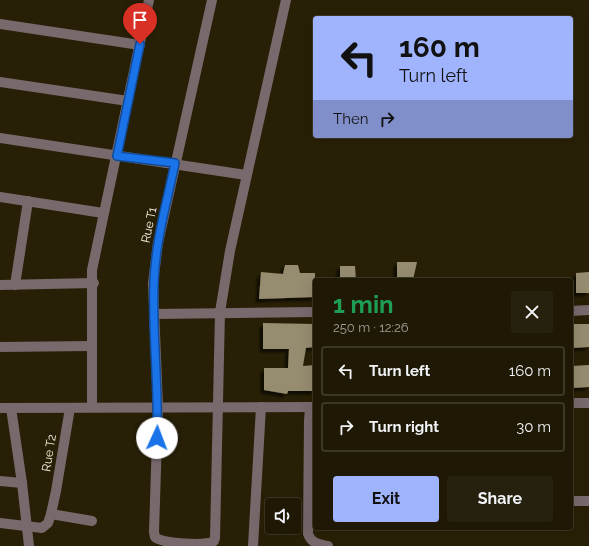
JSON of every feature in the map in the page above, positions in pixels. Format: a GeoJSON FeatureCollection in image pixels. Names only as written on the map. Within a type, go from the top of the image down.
{"type":"FeatureCollection","features":[{"type":"Feature","properties":{"kind":"street"},"geometry":{"type":"LineString","coordinates":[[92,407],[91,346],[94,283],[92,270],[149,0]]}},
{"type":"Feature","properties":{"kind":"street","name":"Rue T1"},"geometry":{"type":"LineString","coordinates":[[212,0],[175,163],[155,264],[154,314],[158,407],[154,532],[155,537],[163,542],[207,544],[214,541],[216,534],[219,407]]}},
{"type":"Feature","properties":{"kind":"street"},"geometry":{"type":"LineString","coordinates":[[219,407],[220,312],[230,251],[286,0]]}},
{"type":"Feature","properties":{"kind":"street"},"geometry":{"type":"LineString","coordinates":[[0,24],[140,44]]}},
{"type":"Feature","properties":{"kind":"street"},"geometry":{"type":"LineString","coordinates":[[0,82],[128,101]]}},
{"type":"Feature","properties":{"kind":"street"},"geometry":{"type":"LineString","coordinates":[[0,138],[117,156],[175,163],[246,175]]}},
{"type":"Feature","properties":{"kind":"street"},"geometry":{"type":"LineString","coordinates":[[0,197],[103,213]]}},
{"type":"Feature","properties":{"kind":"street"},"geometry":{"type":"LineString","coordinates":[[15,285],[28,201]]}},
{"type":"Feature","properties":{"kind":"street"},"geometry":{"type":"LineString","coordinates":[[0,285],[94,283]]}},
{"type":"Feature","properties":{"kind":"street"},"geometry":{"type":"LineString","coordinates":[[573,311],[589,310]]}},
{"type":"Feature","properties":{"kind":"street"},"geometry":{"type":"LineString","coordinates":[[154,314],[313,312]]}},
{"type":"Feature","properties":{"kind":"street"},"geometry":{"type":"LineString","coordinates":[[0,347],[91,346]]}},
{"type":"Feature","properties":{"kind":"street"},"geometry":{"type":"LineString","coordinates":[[573,403],[589,403]]}},
{"type":"Feature","properties":{"kind":"street"},"geometry":{"type":"LineString","coordinates":[[253,546],[261,407]]}},
{"type":"Feature","properties":{"kind":"street"},"geometry":{"type":"LineString","coordinates":[[0,408],[313,407],[308,421],[312,502],[308,534],[316,544],[328,546]]}},
{"type":"Feature","properties":{"kind":"street"},"geometry":{"type":"LineString","coordinates":[[11,408],[22,483],[29,546]]}},
{"type":"Feature","properties":{"kind":"street","name":"Rue T2"},"geometry":{"type":"LineString","coordinates":[[50,514],[56,491],[70,408]]}},
{"type":"Feature","properties":{"kind":"street"},"geometry":{"type":"LineString","coordinates":[[0,481],[22,483]]}},
{"type":"Feature","properties":{"kind":"street"},"geometry":{"type":"LineString","coordinates":[[573,501],[589,501]]}},
{"type":"Feature","properties":{"kind":"street"},"geometry":{"type":"LineString","coordinates":[[0,523],[27,527],[45,527],[50,514],[92,521]]}},
{"type":"Feature","properties":{"kind":"building"},"geometry":{"type":"Polygon","coordinates":[[[397,262],[417,262],[413,278],[397,278],[397,262]]]}},
{"type":"Feature","properties":{"kind":"building"},"geometry":{"type":"Polygon","coordinates":[[[285,265],[298,265],[300,273],[315,273],[315,278],[313,278],[313,297],[259,299],[261,272],[283,274],[285,265]]]}},
{"type":"Feature","properties":{"kind":"building"},"geometry":{"type":"Polygon","coordinates":[[[340,266],[355,266],[356,278],[340,278],[340,266]]]}},
{"type":"Feature","properties":{"kind":"building"},"geometry":{"type":"Polygon","coordinates":[[[589,272],[589,293],[576,293],[576,273],[589,272]]]}},
{"type":"Feature","properties":{"kind":"building"},"geometry":{"type":"Polygon","coordinates":[[[263,323],[313,324],[313,347],[306,348],[303,366],[313,365],[313,391],[288,391],[287,394],[264,390],[264,368],[288,368],[289,349],[263,349],[263,323]]]}},
{"type":"Feature","properties":{"kind":"building"},"geometry":{"type":"Polygon","coordinates":[[[573,324],[589,324],[589,347],[573,348],[573,324]]]}},
{"type":"Feature","properties":{"kind":"building"},"geometry":{"type":"Polygon","coordinates":[[[589,365],[589,387],[573,388],[573,366],[589,365]]]}},
{"type":"Feature","properties":{"kind":"route"},"geometry":{"type":"LineString","coordinates":[[140,44],[117,156],[175,163],[158,242],[155,264],[154,314],[158,407],[157,438]]}}]}
